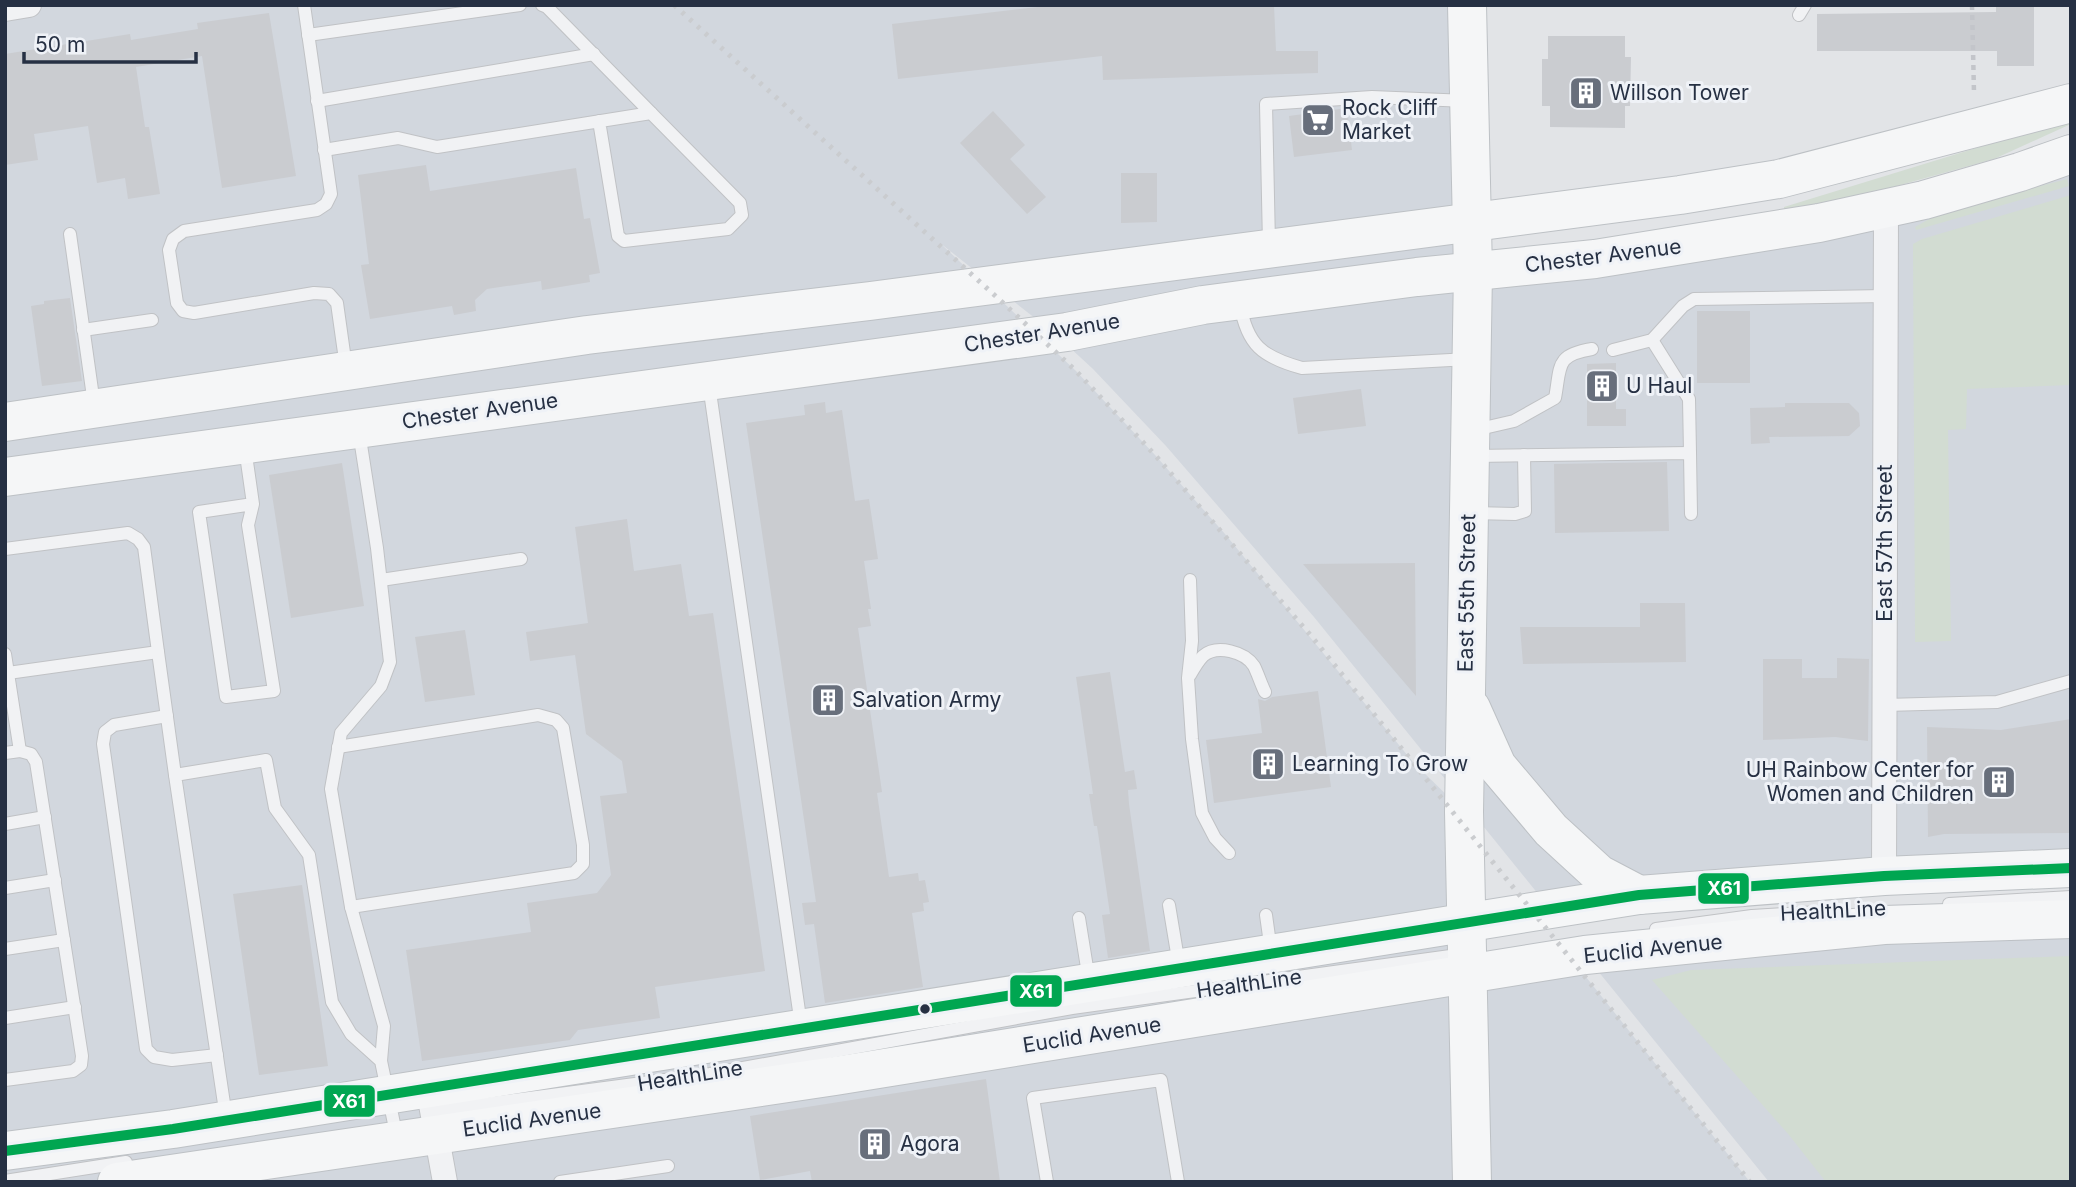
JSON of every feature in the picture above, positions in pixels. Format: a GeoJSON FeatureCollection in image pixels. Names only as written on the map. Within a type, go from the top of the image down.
{"type":"FeatureCollection","features":[{"type":"Feature","properties":{"kind":"main road","name":"East 55th Street"},"geometry":{"type":"LineString","coordinates":[[1467,5],[1473,271],[1464,813],[1471,951],[1472,1182]]}},
{"type":"Feature","properties":{"kind":"main road"},"geometry":{"type":"LineString","coordinates":[[5,422],[587,335],[897,298],[1680,195],[1779,179],[2071,103]]}},
{"type":"Feature","properties":{"kind":"main road","name":"Chester Avenue"},"geometry":{"type":"LineString","coordinates":[[5,477],[1067,332],[1178,309],[1239,300],[1595,259],[1696,244],[1886,210],[2020,172],[2071,154]]}},
{"type":"Feature","properties":{"kind":"main road"},"geometry":{"type":"LineString","coordinates":[[1466,696],[1497,766],[1551,830],[1644,913]]}},
{"type":"Feature","properties":{"kind":"main road","name":"Euclid Avenue"},"geometry":{"type":"LineString","coordinates":[[23,1149],[227,1121],[835,1076],[1471,951],[1644,913],[1884,876],[2071,868]]}},
{"type":"Feature","properties":{"kind":"main road","name":"Euclid Avenue"},"geometry":{"type":"LineString","coordinates":[[127,1171],[186,1170],[250,1162],[413,1108],[802,1029],[1271,955],[1471,951],[1606,953],[1884,925],[2071,919]]}},
{"type":"Feature","properties":{"kind":"street"},"geometry":{"type":"LineString","coordinates":[[5,9],[29,5]]}},
{"type":"Feature","properties":{"kind":"street","name":"East 57th Street"},"geometry":{"type":"LineString","coordinates":[[1884,876],[1886,210]]}},
{"type":"Feature","properties":{"kind":"street"},"geometry":{"type":"LineString","coordinates":[[413,1108],[446,1182]]}},
{"type":"Feature","properties":{"kind":"lane"},"geometry":{"type":"LineString","coordinates":[[304,5],[331,194],[326,204],[317,210],[184,232],[173,239],[169,250],[177,303],[183,311],[194,313],[314,293],[329,294],[337,303],[347,371]]}},
{"type":"Feature","properties":{"kind":"lane"},"geometry":{"type":"LineString","coordinates":[[308,35],[520,5]]}},
{"type":"Feature","properties":{"kind":"lane"},"geometry":{"type":"LineString","coordinates":[[542,5],[547,7],[740,203],[741,215],[735,224],[728,229],[624,241],[618,236],[599,121]]}},
{"type":"Feature","properties":{"kind":"lane"},"geometry":{"type":"LineString","coordinates":[[317,101],[594,54]]}},
{"type":"Feature","properties":{"kind":"lane"},"geometry":{"type":"LineString","coordinates":[[1269,248],[1266,104],[1372,97],[1469,102]]}},
{"type":"Feature","properties":{"kind":"lane"},"geometry":{"type":"LineString","coordinates":[[324,150],[398,138],[437,147],[651,113]]}},
{"type":"Feature","properties":{"kind":"lane"},"geometry":{"type":"LineString","coordinates":[[70,234],[94,408]]}},
{"type":"Feature","properties":{"kind":"lane"},"geometry":{"type":"LineString","coordinates":[[1613,350],[1652,340],[1683,306],[1694,299],[1886,296]]}},
{"type":"Feature","properties":{"kind":"lane"},"geometry":{"type":"LineString","coordinates":[[1239,300],[1244,324],[1258,349],[1280,362],[1302,368],[1471,359]]}},
{"type":"Feature","properties":{"kind":"lane"},"geometry":{"type":"LineString","coordinates":[[83,330],[152,320]]}},
{"type":"Feature","properties":{"kind":"lane"},"geometry":{"type":"LineString","coordinates":[[1652,340],[1689,399],[1691,514]]}},
{"type":"Feature","properties":{"kind":"lane"},"geometry":{"type":"LineString","coordinates":[[1471,443],[1555,398],[1562,361],[1571,352],[1592,349]]}},
{"type":"Feature","properties":{"kind":"lane"},"geometry":{"type":"LineString","coordinates":[[708,380],[802,1029]]}},
{"type":"Feature","properties":{"kind":"lane"},"geometry":{"type":"LineString","coordinates":[[358,428],[381,580],[390,662],[381,686],[341,733],[331,789],[351,907],[384,1026],[413,1108]]}},
{"type":"Feature","properties":{"kind":"lane"},"geometry":{"type":"LineString","coordinates":[[1471,443],[1524,455],[1690,453]]}},
{"type":"Feature","properties":{"kind":"lane"},"geometry":{"type":"LineString","coordinates":[[244,444],[253,504],[248,525],[274,691],[226,697],[199,512],[253,504]]}},
{"type":"Feature","properties":{"kind":"lane"},"geometry":{"type":"LineString","coordinates":[[1469,513],[1515,514],[1525,511],[1524,455]]}},
{"type":"Feature","properties":{"kind":"lane"},"geometry":{"type":"LineString","coordinates":[[5,549],[128,533],[144,547],[227,1121]]}},
{"type":"Feature","properties":{"kind":"lane"},"geometry":{"type":"LineString","coordinates":[[381,580],[521,559]]}},
{"type":"Feature","properties":{"kind":"lane"},"geometry":{"type":"LineString","coordinates":[[1190,580],[1192,641],[1188,678],[1192,740],[1202,813],[1215,838],[1229,853]]}},
{"type":"Feature","properties":{"kind":"lane"},"geometry":{"type":"LineString","coordinates":[[1188,678],[1205,655],[1212,651],[1228,651],[1243,656],[1253,664],[1265,692]]}},
{"type":"Feature","properties":{"kind":"lane"},"geometry":{"type":"LineString","coordinates":[[8,673],[158,652]]}},
{"type":"Feature","properties":{"kind":"lane"},"geometry":{"type":"LineString","coordinates":[[5,654],[20,751]]}},
{"type":"Feature","properties":{"kind":"lane"},"geometry":{"type":"LineString","coordinates":[[1885,705],[1997,702],[2071,681]]}},
{"type":"Feature","properties":{"kind":"lane"},"geometry":{"type":"LineString","coordinates":[[338,747],[538,715],[556,720],[563,728],[583,845],[583,864],[574,873],[351,907]]}},
{"type":"Feature","properties":{"kind":"lane"},"geometry":{"type":"LineString","coordinates":[[167,716],[114,725],[105,732],[103,744],[146,1049],[154,1057],[172,1060],[217,1055]]}},
{"type":"Feature","properties":{"kind":"lane"},"geometry":{"type":"LineString","coordinates":[[5,753],[20,751],[31,754],[36,762],[82,1056],[81,1065],[74,1071],[5,1080]]}},
{"type":"Feature","properties":{"kind":"lane"},"geometry":{"type":"LineString","coordinates":[[175,775],[266,760],[275,807],[309,855],[332,1002],[351,1034],[413,1108]]}},
{"type":"Feature","properties":{"kind":"lane"},"geometry":{"type":"LineString","coordinates":[[5,824],[45,817]]}},
{"type":"Feature","properties":{"kind":"lane"},"geometry":{"type":"LineString","coordinates":[[5,888],[55,880]]}},
{"type":"Feature","properties":{"kind":"lane"},"geometry":{"type":"LineString","coordinates":[[1941,905],[2071,897]]}},
{"type":"Feature","properties":{"kind":"lane"},"geometry":{"type":"LineString","coordinates":[[1169,905],[1180,969]]}},
{"type":"Feature","properties":{"kind":"lane","name":"HealthLine"},"geometry":{"type":"LineString","coordinates":[[1644,913],[1752,916],[1847,911]]}},
{"type":"Feature","properties":{"kind":"lane"},"geometry":{"type":"LineString","coordinates":[[1266,915],[1271,955]]}},
{"type":"Feature","properties":{"kind":"lane"},"geometry":{"type":"LineString","coordinates":[[1079,918],[1090,984]]}},
{"type":"Feature","properties":{"kind":"lane"},"geometry":{"type":"LineString","coordinates":[[5,950],[64,940]]}},
{"type":"Feature","properties":{"kind":"lane"},"geometry":{"type":"LineString","coordinates":[[5,1018],[75,1007]]}},
{"type":"Feature","properties":{"kind":"lane"},"geometry":{"type":"LineString","coordinates":[[1047,1182],[1033,1098],[1161,1080],[1178,1182]]}},
{"type":"Feature","properties":{"kind":"lane"},"geometry":{"type":"LineString","coordinates":[[5,1158],[23,1149]]}},
{"type":"Feature","properties":{"kind":"lane"},"geometry":{"type":"LineString","coordinates":[[560,1182],[668,1166]]}},
{"type":"Feature","properties":{"kind":"lane"},"geometry":{"type":"LineString","coordinates":[[5,1181],[127,1171]]}},
{"type":"Feature","properties":{"kind":"path"},"geometry":{"type":"LineString","coordinates":[[1972,5],[1974,93]]}},
{"type":"Feature","properties":{"kind":"shaded area"},"geometry":{"type":"Polygon","coordinates":[[[5,5],[1467,5],[1473,271],[2071,154],[2071,868],[1551,910],[1314,617],[1166,446],[1093,369],[1055,334],[940,243],[1076,371],[1155,455],[1225,534],[1413,762],[1464,812],[1468,974],[1570,957],[1750,1182],[5,1182],[5,5]]]}},
{"type":"Feature","properties":{"kind":"shaded area"},"geometry":{"type":"Polygon","coordinates":[[[2071,119],[2071,124],[1994,159],[1893,187],[1784,211],[1784,207],[2071,119]]]}},
{"type":"Feature","properties":{"kind":"shaded area"},"geometry":{"type":"Polygon","coordinates":[[[2067,179],[2069,186],[1916,230],[1915,227],[1940,213],[2067,179]]]}},
{"type":"Feature","properties":{"kind":"shaded area"},"geometry":{"type":"Polygon","coordinates":[[[2071,195],[2071,385],[1967,389],[1966,429],[1948,430],[1951,641],[1915,642],[1913,244],[1922,239],[2071,195]]]}},
{"type":"Feature","properties":{"kind":"shaded area"},"geometry":{"type":"Polygon","coordinates":[[[2071,919],[2071,1182],[1769,1182],[1585,955],[2071,919]]]}},
{"type":"Feature","properties":{"kind":"shaded area"},"geometry":{"type":"Polygon","coordinates":[[[2071,956],[2071,1182],[1826,1182],[1789,1135],[1652,980],[1691,970],[2071,956]]]}},
{"type":"Feature","properties":{"kind":"building"},"geometry":{"type":"Polygon","coordinates":[[[1055,5],[1274,5],[1276,51],[1318,51],[1318,73],[1103,80],[1102,56],[898,79],[892,24],[1055,5]]]}},
{"type":"Feature","properties":{"kind":"building"},"geometry":{"type":"Polygon","coordinates":[[[1996,5],[2034,5],[2034,66],[1997,66],[1997,51],[1817,51],[1817,14],[1996,12],[1996,5]]]}},
{"type":"Feature","properties":{"kind":"building"},"geometry":{"type":"Polygon","coordinates":[[[269,13],[296,176],[222,188],[202,56],[136,67],[145,127],[149,127],[160,194],[128,199],[125,178],[97,183],[88,126],[34,134],[38,160],[5,165],[5,54],[130,34],[131,40],[198,29],[197,23],[269,13]]]}},
{"type":"Feature","properties":{"kind":"building","name":"Willson Tower"},"geometry":{"type":"Polygon","coordinates":[[[1548,36],[1625,36],[1625,57],[1631,57],[1630,106],[1625,106],[1625,128],[1550,127],[1550,106],[1542,106],[1542,59],[1548,59],[1548,36]]]}},
{"type":"Feature","properties":{"kind":"building"},"geometry":{"type":"Polygon","coordinates":[[[1347,108],[1352,150],[1294,157],[1289,116],[1347,108]]]}},
{"type":"Feature","properties":{"kind":"building"},"geometry":{"type":"Polygon","coordinates":[[[993,111],[1025,145],[1010,159],[1046,197],[1027,214],[960,143],[993,111]]]}},
{"type":"Feature","properties":{"kind":"building"},"geometry":{"type":"Polygon","coordinates":[[[426,165],[430,191],[576,168],[584,219],[590,218],[600,273],[589,275],[590,282],[542,290],[541,281],[487,289],[475,300],[476,311],[454,315],[452,306],[370,319],[361,265],[369,264],[358,175],[426,165]]]}},
{"type":"Feature","properties":{"kind":"building"},"geometry":{"type":"Polygon","coordinates":[[[1121,173],[1157,173],[1157,222],[1121,223],[1121,173]]]}},
{"type":"Feature","properties":{"kind":"building"},"geometry":{"type":"Polygon","coordinates":[[[70,298],[82,381],[42,386],[31,306],[44,304],[44,301],[70,298]]]}},
{"type":"Feature","properties":{"kind":"building"},"geometry":{"type":"Polygon","coordinates":[[[1697,311],[1750,311],[1750,383],[1697,383],[1697,311]]]}},
{"type":"Feature","properties":{"kind":"building","name":"U Haul"},"geometry":{"type":"Polygon","coordinates":[[[1616,363],[1616,409],[1626,409],[1626,426],[1587,426],[1587,364],[1616,363]]]}},
{"type":"Feature","properties":{"kind":"building"},"geometry":{"type":"Polygon","coordinates":[[[1361,389],[1366,426],[1298,434],[1293,398],[1361,389]]]}},
{"type":"Feature","properties":{"kind":"building","name":"Salvation Army"},"geometry":{"type":"Polygon","coordinates":[[[825,402],[826,413],[842,410],[855,501],[869,499],[878,559],[864,561],[871,626],[858,628],[882,792],[877,793],[889,877],[918,873],[919,881],[925,880],[929,902],[923,903],[924,911],[912,913],[923,987],[825,1003],[814,924],[805,925],[802,903],[816,902],[746,423],[805,415],[804,405],[825,402]]]}},
{"type":"Feature","properties":{"kind":"building"},"geometry":{"type":"Polygon","coordinates":[[[1785,403],[1849,403],[1859,413],[1860,426],[1849,436],[1769,437],[1770,443],[1751,444],[1750,408],[1785,407],[1785,403]]]}},
{"type":"Feature","properties":{"kind":"building"},"geometry":{"type":"Polygon","coordinates":[[[1667,462],[1669,531],[1555,533],[1554,464],[1667,462]]]}},
{"type":"Feature","properties":{"kind":"building"},"geometry":{"type":"Polygon","coordinates":[[[342,463],[364,606],[291,618],[269,475],[342,463]]]}},
{"type":"Feature","properties":{"kind":"building"},"geometry":{"type":"Polygon","coordinates":[[[627,519],[634,571],[681,564],[689,616],[713,613],[765,971],[655,987],[660,1018],[578,1030],[570,1040],[422,1061],[406,950],[531,932],[527,903],[597,893],[611,875],[600,796],[627,793],[622,761],[586,734],[575,655],[530,661],[526,632],[588,623],[575,527],[627,519]]]}},
{"type":"Feature","properties":{"kind":"building"},"geometry":{"type":"Polygon","coordinates":[[[1415,563],[1416,696],[1303,564],[1415,563]]]}},
{"type":"Feature","properties":{"kind":"building"},"geometry":{"type":"Polygon","coordinates":[[[1640,603],[1685,603],[1686,662],[1523,664],[1520,627],[1640,627],[1640,603]]]}},
{"type":"Feature","properties":{"kind":"building"},"geometry":{"type":"Polygon","coordinates":[[[465,630],[475,695],[425,702],[415,637],[465,630]]]}},
{"type":"Feature","properties":{"kind":"building"},"geometry":{"type":"Polygon","coordinates":[[[1837,658],[1869,659],[1868,741],[1835,737],[1763,740],[1763,659],[1802,659],[1802,678],[1837,678],[1837,658]]]}},
{"type":"Feature","properties":{"kind":"building"},"geometry":{"type":"Polygon","coordinates":[[[1110,672],[1125,772],[1134,770],[1137,789],[1128,790],[1129,804],[1150,951],[1108,958],[1102,915],[1110,914],[1097,826],[1094,826],[1089,794],[1093,794],[1076,677],[1110,672]]]}},
{"type":"Feature","properties":{"kind":"building","name":"Learning To Grow"},"geometry":{"type":"Polygon","coordinates":[[[1318,691],[1331,787],[1214,803],[1206,740],[1262,733],[1258,699],[1265,701],[1272,697],[1318,691]]]}},
{"type":"Feature","properties":{"kind":"building","name":"UH Rainbow Center for Women and Children"},"geometry":{"type":"Polygon","coordinates":[[[2071,719],[2071,833],[1944,834],[1928,837],[1927,727],[2001,730],[2071,719]]]}},
{"type":"Feature","properties":{"kind":"building"},"geometry":{"type":"Polygon","coordinates":[[[302,885],[328,1066],[259,1075],[233,894],[302,885]]]}},
{"type":"Feature","properties":{"kind":"building","name":"Agora"},"geometry":{"type":"Polygon","coordinates":[[[986,1079],[1000,1182],[812,1182],[810,1171],[760,1180],[750,1116],[986,1079]]]}},
{"type":"Feature","properties":{"kind":"railway"},"geometry":{"type":"LineString","coordinates":[[674,5],[1076,371],[1155,455],[1312,637],[1750,1182]]}},
{"type":"Feature","properties":{"kind":"transit line","name":"X61"},"geometry":{"type":"LineString","coordinates":[[5,1151],[173,1129],[1639,895],[1884,876],[2071,868]]}},
{"type":"Feature","properties":{"kind":"place","name":"Willson Tower"},"geometry":{"type":"Point","coordinates":[1586,93]}},
{"type":"Feature","properties":{"kind":"place","name":"Rock Cliff Market"},"geometry":{"type":"Point","coordinates":[1318,120]}},
{"type":"Feature","properties":{"kind":"place","name":"U Haul"},"geometry":{"type":"Point","coordinates":[1602,386]}},
{"type":"Feature","properties":{"kind":"place","name":"Salvation Army"},"geometry":{"type":"Point","coordinates":[828,700]}},
{"type":"Feature","properties":{"kind":"place","name":"Learning To Grow"},"geometry":{"type":"Point","coordinates":[1268,764]}},
{"type":"Feature","properties":{"kind":"place","name":"UH Rainbow Center for Women and Children"},"geometry":{"type":"Point","coordinates":[1999,782]}},
{"type":"Feature","properties":{"kind":"place","name":"Agora"},"geometry":{"type":"Point","coordinates":[875,1144]}}]}
